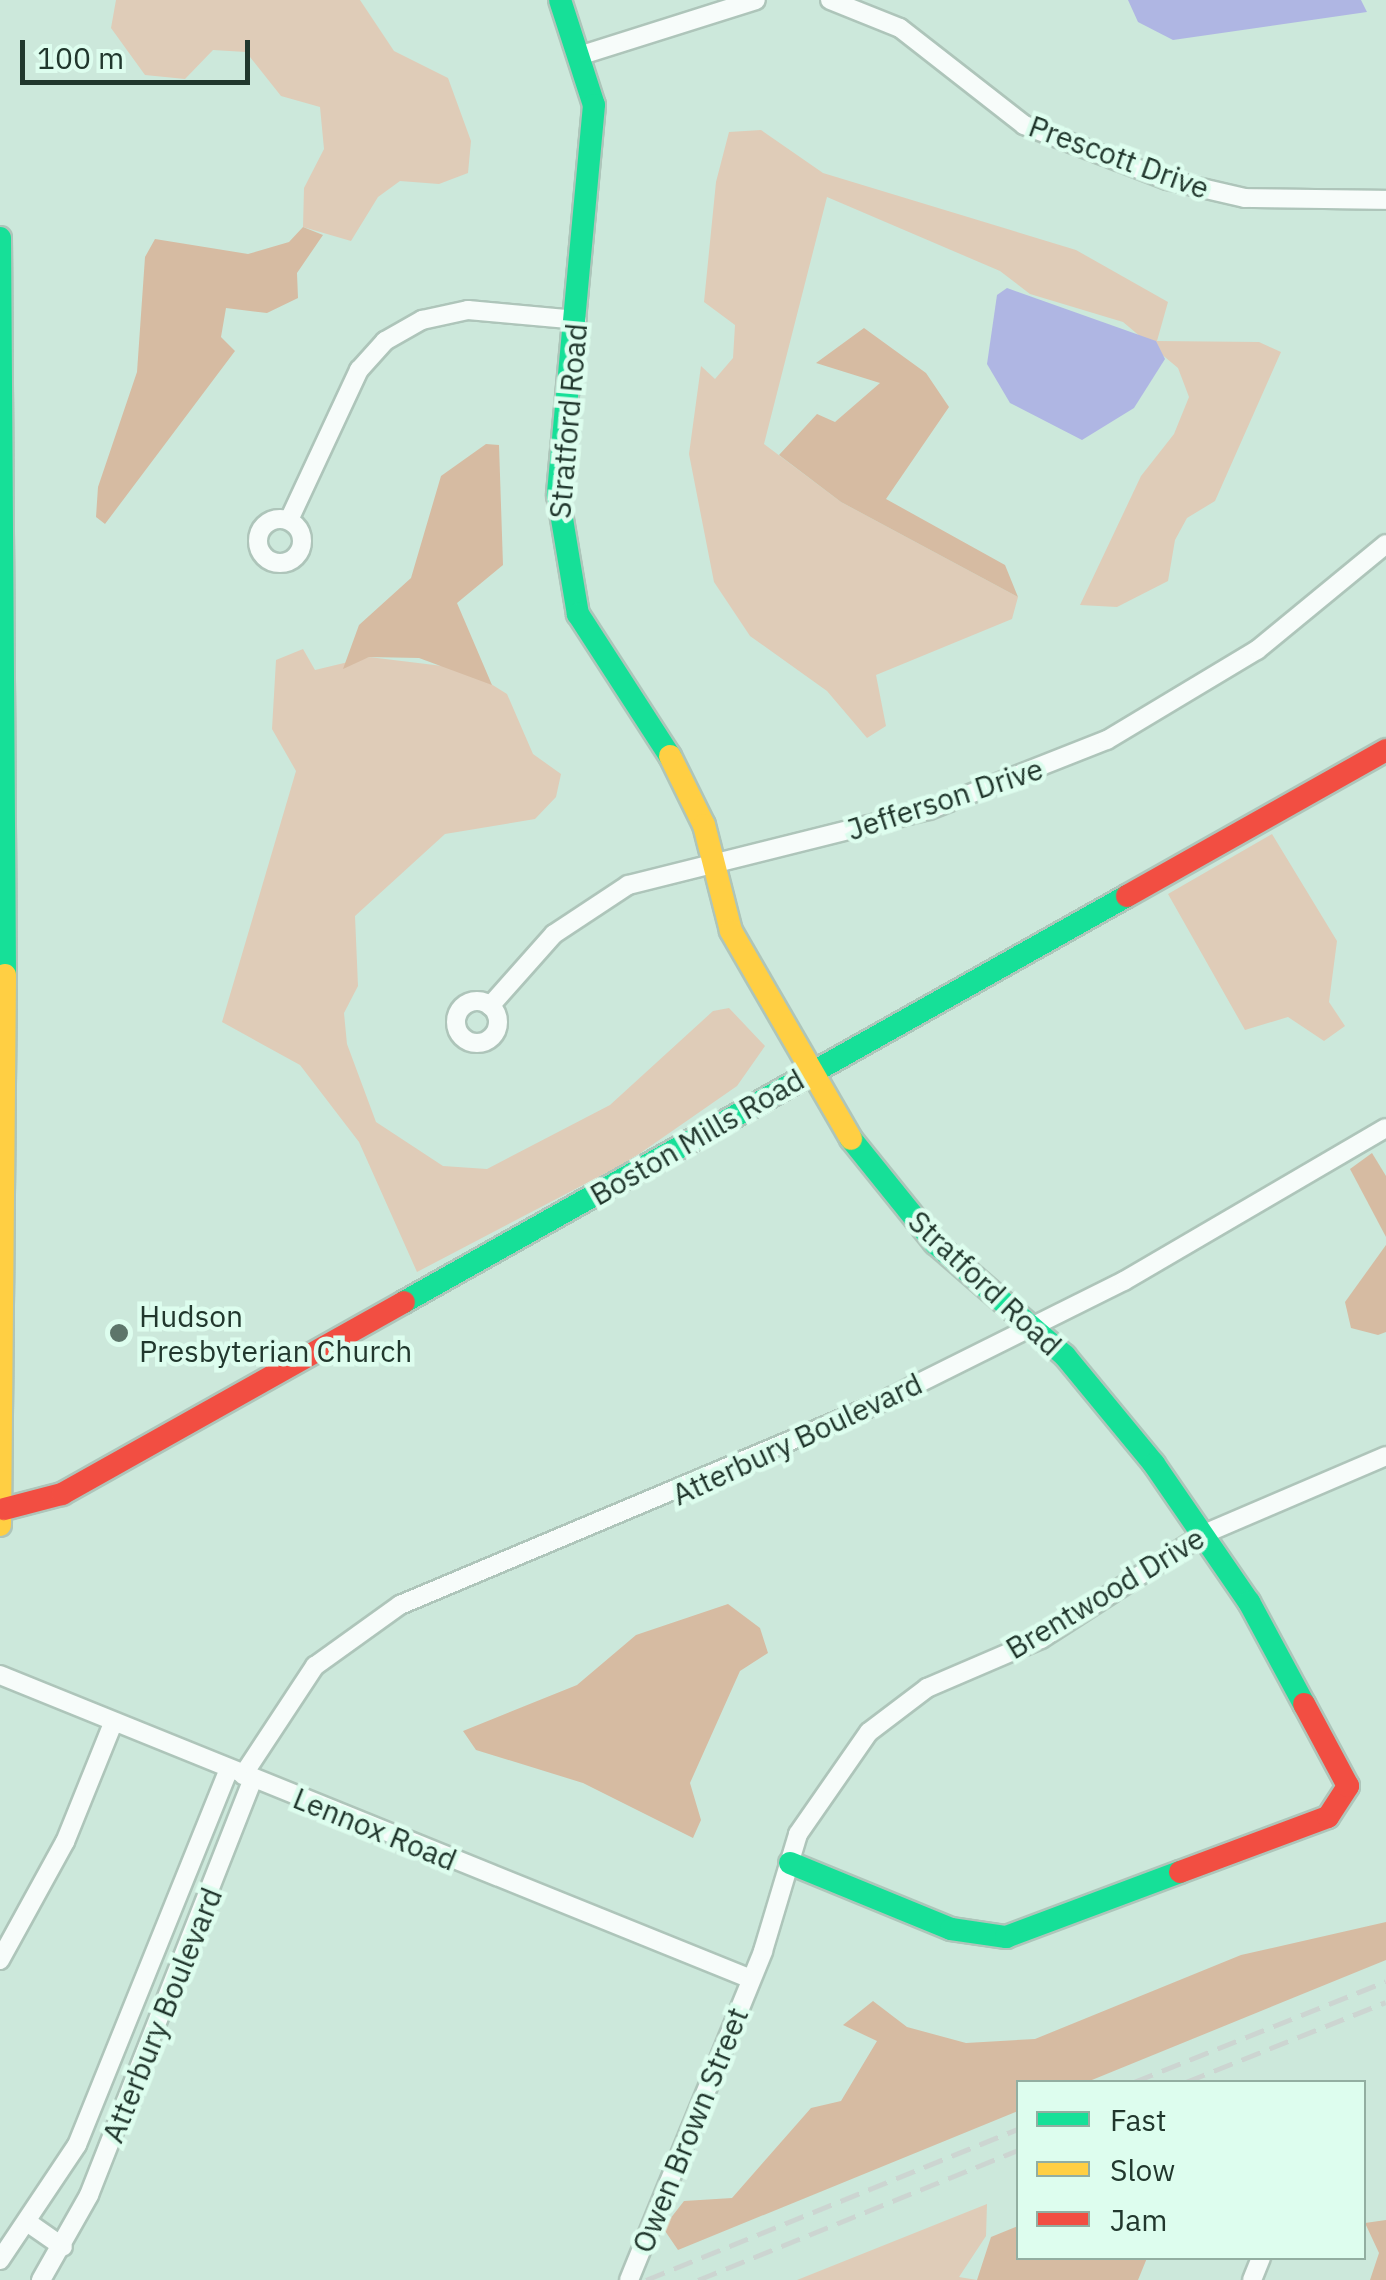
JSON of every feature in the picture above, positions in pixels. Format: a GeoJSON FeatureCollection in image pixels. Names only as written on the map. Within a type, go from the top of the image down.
{"type":"FeatureCollection","features":[{"type":"Feature","properties":{"kind":"street"},"geometry":{"type":"LineString","coordinates":[[560,0],[585,54],[756,0]]}},
{"type":"Feature","properties":{"kind":"street","name":"Prescott Drive"},"geometry":{"type":"LineString","coordinates":[[830,0],[900,28],[1024,125],[1168,180],[1245,198],[1386,200]]}},
{"type":"Feature","properties":{"kind":"street","name":"Stratford Road"},"geometry":{"type":"LineString","coordinates":[[585,54],[594,151],[558,495],[568,583],[592,642],[678,766],[731,931],[807,1074],[911,1217],[1032,1328],[1122,1423],[1204,1534],[1348,1786],[1342,1808],[1006,1937],[951,1929],[790,1863]]}},
{"type":"Feature","properties":{"kind":"street"},"geometry":{"type":"LineString","coordinates":[[0,238],[1,1515]]}},
{"type":"Feature","properties":{"kind":"street"},"geometry":{"type":"LineString","coordinates":[[289,520],[359,370],[385,341],[422,320],[468,310],[576,320]]}},
{"type":"Feature","properties":{"kind":"street","name":"Jefferson Drive"},"geometry":{"type":"LineString","coordinates":[[490,1006],[522,962],[583,911],[710,859],[929,810],[1065,760],[1221,674],[1386,544]]}},
{"type":"Feature","properties":{"kind":"street","name":"Boston Mills Road"},"geometry":{"type":"LineString","coordinates":[[1,1515],[62,1494],[1386,750]]}},
{"type":"Feature","properties":{"kind":"street","name":"Atterbury Boulevard"},"geometry":{"type":"LineString","coordinates":[[0,2260],[30,2224],[77,2146],[242,1775],[302,1680],[400,1605],[652,1505],[1032,1328],[1386,1128]]}},
{"type":"Feature","properties":{"kind":"street","name":"Brentwood Drive"},"geometry":{"type":"LineString","coordinates":[[750,1980],[790,1863],[824,1786],[896,1710],[949,1676],[1041,1638],[1204,1534],[1386,1456]]}},
{"type":"Feature","properties":{"kind":"street","name":"Lennox Road"},"geometry":{"type":"LineString","coordinates":[[0,1675],[750,1980]]}},
{"type":"Feature","properties":{"kind":"street"},"geometry":{"type":"LineString","coordinates":[[0,1960],[65,1842],[112,1722]]}},
{"type":"Feature","properties":{"kind":"street","name":"Atterbury Boulevard"},"geometry":{"type":"LineString","coordinates":[[41,2280],[63,2247],[242,1775]]}},
{"type":"Feature","properties":{"kind":"street","name":"Owen Brown Street"},"geometry":{"type":"LineString","coordinates":[[630,2280],[750,1980]]}},
{"type":"Feature","properties":{"kind":"street"},"geometry":{"type":"LineString","coordinates":[[30,2224],[63,2247]]}},
{"type":"Feature","properties":{"kind":"shaded area"},"geometry":{"type":"Polygon","coordinates":[[[116,0],[360,0],[394,51],[448,78],[471,141],[468,173],[439,184],[400,181],[378,197],[351,241],[303,227],[304,188],[324,149],[320,107],[281,96],[246,52],[213,50],[185,79],[145,75],[111,28],[116,0]]]}},
{"type":"Feature","properties":{"kind":"shaded area"},"geometry":{"type":"Polygon","coordinates":[[[761,130],[823,173],[1076,250],[1168,302],[1157,341],[1259,342],[1281,352],[1215,501],[1187,518],[1175,540],[1168,581],[1117,607],[1080,605],[1141,476],[1174,434],[1189,397],[1178,368],[1123,322],[1030,294],[1000,271],[827,197],[764,444],[841,502],[1018,597],[1012,619],[876,675],[886,726],[867,738],[827,691],[750,636],[714,582],[689,454],[701,366],[715,379],[733,358],[735,325],[704,302],[716,182],[729,132],[761,130]]]}},
{"type":"Feature","properties":{"kind":"shaded area"},"geometry":{"type":"Polygon","coordinates":[[[303,227],[323,235],[297,273],[298,298],[267,313],[226,308],[221,337],[235,351],[105,524],[96,517],[98,487],[137,372],[145,257],[155,239],[248,254],[289,242],[303,227]]]}},
{"type":"Feature","properties":{"kind":"shaded area"},"geometry":{"type":"Polygon","coordinates":[[[864,328],[926,373],[949,407],[886,499],[1005,565],[1018,597],[841,502],[779,455],[817,414],[835,422],[880,383],[816,363],[864,328]]]}},
{"type":"Feature","properties":{"kind":"shaded area"},"geometry":{"type":"Polygon","coordinates":[[[486,444],[499,445],[503,565],[457,603],[492,685],[419,658],[369,657],[343,669],[359,625],[411,578],[441,476],[486,444]]]}},
{"type":"Feature","properties":{"kind":"shaded area"},"geometry":{"type":"Polygon","coordinates":[[[303,649],[315,670],[369,657],[467,669],[507,694],[533,754],[561,774],[556,797],[535,819],[445,834],[355,916],[358,986],[344,1013],[347,1044],[376,1122],[443,1166],[487,1169],[610,1105],[713,1011],[729,1008],[765,1046],[737,1086],[629,1161],[417,1272],[359,1142],[300,1065],[222,1022],[296,771],[272,729],[276,660],[303,649]]]}},
{"type":"Feature","properties":{"kind":"shaded area"},"geometry":{"type":"Polygon","coordinates":[[[1272,834],[1337,941],[1329,1002],[1345,1026],[1324,1041],[1288,1017],[1245,1030],[1168,894],[1272,834]]]}},
{"type":"Feature","properties":{"kind":"shaded area"},"geometry":{"type":"Polygon","coordinates":[[[1372,1153],[1386,1176],[1386,1237],[1350,1169],[1372,1153]]]}},
{"type":"Feature","properties":{"kind":"shaded area"},"geometry":{"type":"Polygon","coordinates":[[[1386,1245],[1386,1332],[1378,1335],[1351,1328],[1345,1302],[1386,1245]]]}},
{"type":"Feature","properties":{"kind":"shaded area"},"geometry":{"type":"Polygon","coordinates":[[[728,1604],[760,1628],[768,1653],[740,1671],[690,1783],[701,1820],[693,1838],[583,1783],[476,1750],[463,1731],[577,1685],[636,1635],[728,1604]]]}},
{"type":"Feature","properties":{"kind":"shaded area"},"geometry":{"type":"Polygon","coordinates":[[[1386,1922],[1386,1960],[1092,2080],[1016,2080],[1016,2112],[678,2250],[663,2228],[684,2201],[732,2198],[811,2108],[841,2101],[877,2041],[843,2025],[873,2001],[907,2027],[966,2043],[1035,2039],[1241,1955],[1386,1922]]]}},
{"type":"Feature","properties":{"kind":"shaded area"},"geometry":{"type":"Polygon","coordinates":[[[987,2204],[986,2236],[959,2277],[977,2280],[797,2280],[987,2204]]]}},
{"type":"Feature","properties":{"kind":"shaded area"},"geometry":{"type":"Polygon","coordinates":[[[1386,2220],[1386,2280],[1370,2280],[1379,2253],[1366,2223],[1386,2220]]]}},
{"type":"Feature","properties":{"kind":"shaded area"},"geometry":{"type":"Polygon","coordinates":[[[1016,2227],[1016,2260],[1146,2260],[1138,2280],[977,2280],[991,2237],[1016,2227]]]}},
{"type":"Feature","properties":{"kind":"water"},"geometry":{"type":"Polygon","coordinates":[[[1128,0],[1361,0],[1367,12],[1173,40],[1138,22],[1128,0]]]}},
{"type":"Feature","properties":{"kind":"water"},"geometry":{"type":"Polygon","coordinates":[[[1007,288],[1156,341],[1165,359],[1134,408],[1082,440],[1010,403],[987,364],[997,295],[1007,288]]]}},
{"type":"Feature","properties":{"kind":"railway"},"geometry":{"type":"LineString","coordinates":[[1139,2080],[1386,1981]]}},
{"type":"Feature","properties":{"kind":"railway"},"geometry":{"type":"LineString","coordinates":[[1191,2080],[1386,2002]]}},
{"type":"Feature","properties":{"kind":"railway"},"geometry":{"type":"LineString","coordinates":[[646,2280],[1016,2130]]}},
{"type":"Feature","properties":{"kind":"railway"},"geometry":{"type":"LineString","coordinates":[[698,2280],[1016,2151]]}},
{"type":"Feature","properties":{"kind":"traffic: fast"},"geometry":{"type":"LineString","coordinates":[[560,0],[594,105],[558,495],[578,614],[670,756]]}},
{"type":"Feature","properties":{"kind":"traffic: fast"},"geometry":{"type":"LineString","coordinates":[[0,238],[5,975]]}},
{"type":"Feature","properties":{"kind":"traffic: fast"},"geometry":{"type":"LineString","coordinates":[[404,1302],[1127,896]]}},
{"type":"Feature","properties":{"kind":"traffic: fast"},"geometry":{"type":"LineString","coordinates":[[851,1139],[935,1243],[1065,1356],[1154,1464],[1249,1602],[1304,1704]]}},
{"type":"Feature","properties":{"kind":"traffic: fast"},"geometry":{"type":"LineString","coordinates":[[790,1863],[951,1929],[1006,1937],[1180,1872]]}},
{"type":"Feature","properties":{"kind":"traffic: slow"},"geometry":{"type":"LineString","coordinates":[[670,756],[704,825],[731,931],[851,1139]]}},
{"type":"Feature","properties":{"kind":"traffic: slow"},"geometry":{"type":"LineString","coordinates":[[0,1525],[5,975]]}},
{"type":"Feature","properties":{"kind":"traffic: jam"},"geometry":{"type":"LineString","coordinates":[[1127,896],[1386,750]]}},
{"type":"Feature","properties":{"kind":"traffic: jam"},"geometry":{"type":"LineString","coordinates":[[4,1509],[62,1494],[404,1302]]}},
{"type":"Feature","properties":{"kind":"traffic: jam"},"geometry":{"type":"LineString","coordinates":[[1180,1872],[1328,1817],[1348,1786],[1304,1704]]}},
{"type":"Feature","properties":{"kind":"place","name":"Hudson Presbyterian Church"},"geometry":{"type":"Point","coordinates":[119,1333]}}]}
